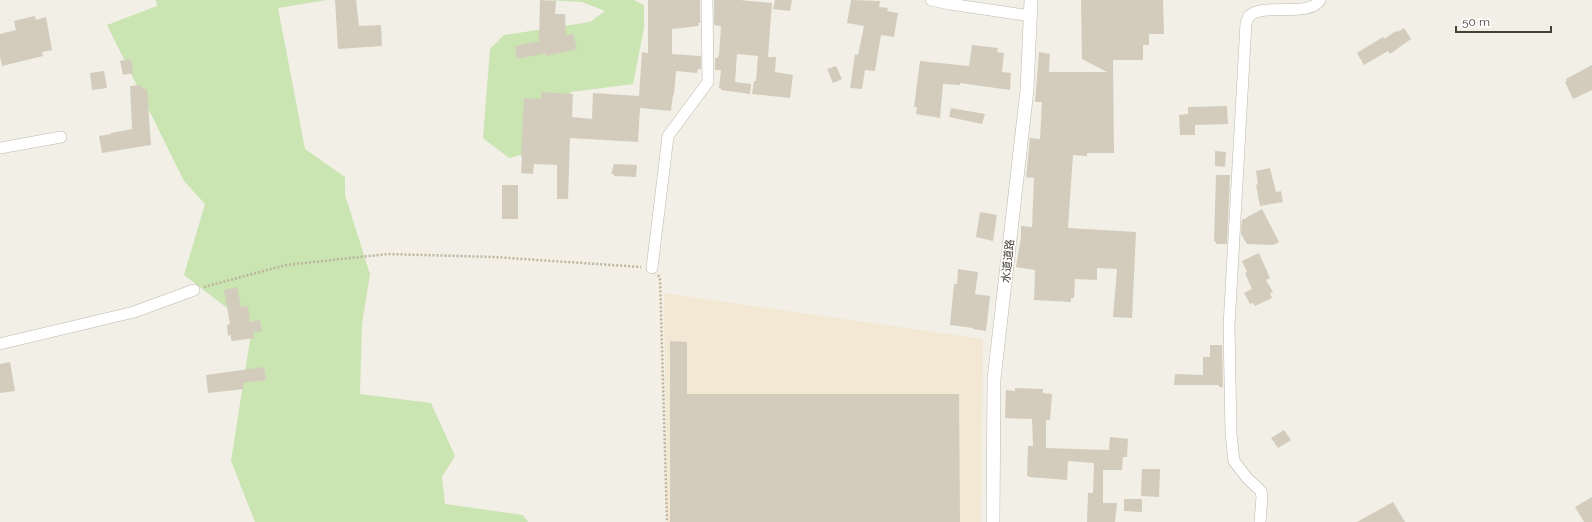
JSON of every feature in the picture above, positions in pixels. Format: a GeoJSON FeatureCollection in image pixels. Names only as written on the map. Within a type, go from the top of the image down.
{"type":"FeatureCollection","features":[{"type":"Feature","properties":{"kind":"street"},"geometry":{"type":"LineString","coordinates":[[652,268],[668,136],[708,82],[707,0]]}},
{"type":"Feature","properties":{"kind":"street"},"geometry":{"type":"LineString","coordinates":[[931,0],[1031,16]]}},
{"type":"Feature","properties":{"kind":"street","name":"水道道路"},"geometry":{"type":"LineString","coordinates":[[993,522],[994,379],[1027,90],[1031,0]]}},
{"type":"Feature","properties":{"kind":"street"},"geometry":{"type":"LineString","coordinates":[[1260,522],[1262,496],[1260,491],[1247,478],[1234,461],[1230,434],[1229,326],[1246,23],[1249,16],[1258,11],[1310,8],[1320,0]]}},
{"type":"Feature","properties":{"kind":"street"},"geometry":{"type":"LineString","coordinates":[[0,148],[61,137]]}},
{"type":"Feature","properties":{"kind":"street"},"geometry":{"type":"LineString","coordinates":[[0,344],[134,312],[194,290]]}},
{"type":"Feature","properties":{"kind":"path"},"geometry":{"type":"LineString","coordinates":[[194,290],[286,265],[388,254],[494,257],[652,268],[660,278],[667,522]]}},
{"type":"Feature","properties":{"kind":"shaded area"},"geometry":{"type":"Polygon","coordinates":[[[664,293],[983,339],[981,522],[667,522],[664,293]]]}},
{"type":"Feature","properties":{"kind":"green space"},"geometry":{"type":"Polygon","coordinates":[[[156,0],[327,0],[278,8],[305,149],[345,177],[345,195],[370,274],[362,324],[360,394],[431,403],[455,456],[442,477],[445,504],[523,515],[528,522],[255,522],[231,461],[252,327],[184,275],[205,204],[184,181],[107,25],[157,6],[156,0]]]}},
{"type":"Feature","properties":{"kind":"green space"},"geometry":{"type":"Polygon","coordinates":[[[545,0],[634,0],[644,5],[644,28],[633,84],[571,92],[540,150],[509,158],[483,138],[490,49],[504,35],[590,22],[605,11],[582,2],[545,0]]]}},
{"type":"Feature","properties":{"kind":"building"},"geometry":{"type":"Polygon","coordinates":[[[335,0],[356,0],[359,26],[381,25],[382,46],[338,49],[335,0]]]}},
{"type":"Feature","properties":{"kind":"building"},"geometry":{"type":"Polygon","coordinates":[[[540,0],[556,1],[555,14],[565,14],[566,35],[573,34],[577,49],[546,56],[546,53],[517,59],[515,46],[539,41],[540,0]]]}},
{"type":"Feature","properties":{"kind":"building"},"geometry":{"type":"Polygon","coordinates":[[[648,0],[700,0],[699,26],[672,29],[672,54],[701,56],[701,69],[698,69],[697,73],[676,71],[671,111],[640,108],[638,142],[570,138],[568,199],[557,199],[557,165],[534,164],[533,174],[521,173],[524,98],[541,99],[541,92],[573,94],[572,117],[592,119],[593,93],[639,96],[642,52],[648,53],[648,0]]]}},
{"type":"Feature","properties":{"kind":"building"},"geometry":{"type":"Polygon","coordinates":[[[714,0],[740,0],[772,3],[768,57],[776,57],[775,72],[793,75],[790,98],[752,94],[754,81],[756,81],[758,56],[737,54],[735,82],[751,84],[750,94],[721,90],[721,88],[719,88],[721,70],[715,70],[715,58],[719,56],[721,26],[714,25],[714,0]]]}},
{"type":"Feature","properties":{"kind":"building"},"geometry":{"type":"Polygon","coordinates":[[[775,0],[792,0],[790,11],[773,9],[775,0]]]}},
{"type":"Feature","properties":{"kind":"building"},"geometry":{"type":"Polygon","coordinates":[[[851,0],[880,1],[879,7],[888,8],[887,11],[898,13],[894,37],[881,35],[875,71],[865,70],[862,89],[850,88],[855,54],[858,55],[864,26],[847,23],[851,0]]]}},
{"type":"Feature","properties":{"kind":"building"},"geometry":{"type":"Polygon","coordinates":[[[1081,0],[1163,0],[1164,34],[1149,34],[1149,45],[1143,45],[1143,60],[1113,60],[1114,153],[1087,153],[1087,156],[1073,155],[1068,228],[1136,232],[1132,318],[1113,317],[1117,269],[1097,268],[1097,280],[1075,279],[1074,298],[1071,298],[1071,302],[1034,300],[1035,270],[1016,267],[1021,237],[1021,226],[1032,227],[1034,178],[1026,177],[1030,138],[1040,139],[1042,102],[1035,102],[1039,52],[1050,54],[1049,72],[1107,72],[1082,59],[1081,0]]]}},
{"type":"Feature","properties":{"kind":"building"},"geometry":{"type":"Polygon","coordinates":[[[35,16],[36,20],[46,17],[52,50],[42,52],[43,56],[2,66],[0,57],[0,34],[16,30],[14,21],[35,16]]]}},
{"type":"Feature","properties":{"kind":"building"},"geometry":{"type":"Polygon","coordinates":[[[1404,28],[1411,39],[1390,54],[1388,51],[1364,65],[1357,53],[1383,37],[1384,39],[1396,31],[1397,32],[1404,28]]]}},
{"type":"Feature","properties":{"kind":"building"},"geometry":{"type":"Polygon","coordinates":[[[972,45],[998,48],[997,52],[1004,53],[1002,72],[1011,73],[1010,90],[960,83],[960,85],[943,84],[940,118],[916,114],[917,107],[914,107],[920,61],[969,66],[972,45]]]}},
{"type":"Feature","properties":{"kind":"building"},"geometry":{"type":"Polygon","coordinates":[[[131,59],[133,73],[123,75],[120,61],[131,59]]]}},
{"type":"Feature","properties":{"kind":"building"},"geometry":{"type":"Polygon","coordinates":[[[1592,65],[1592,90],[1573,99],[1565,82],[1567,81],[1566,79],[1592,65]]]}},
{"type":"Feature","properties":{"kind":"building"},"geometry":{"type":"Polygon","coordinates":[[[836,66],[842,79],[833,83],[827,69],[836,66]]]}},
{"type":"Feature","properties":{"kind":"building"},"geometry":{"type":"Polygon","coordinates":[[[104,71],[107,88],[92,90],[90,73],[104,71]]]}},
{"type":"Feature","properties":{"kind":"building"},"geometry":{"type":"Polygon","coordinates":[[[142,85],[142,89],[147,89],[151,145],[102,153],[99,136],[132,129],[130,86],[142,85]]]}},
{"type":"Feature","properties":{"kind":"building"},"geometry":{"type":"Polygon","coordinates":[[[1227,106],[1228,124],[1195,125],[1195,135],[1180,135],[1179,115],[1188,114],[1188,107],[1227,106]]]}},
{"type":"Feature","properties":{"kind":"building"},"geometry":{"type":"Polygon","coordinates":[[[951,108],[985,114],[982,124],[949,117],[951,108]]]}},
{"type":"Feature","properties":{"kind":"building"},"geometry":{"type":"Polygon","coordinates":[[[1215,151],[1226,152],[1225,167],[1215,166],[1215,151]]]}},
{"type":"Feature","properties":{"kind":"building"},"geometry":{"type":"Polygon","coordinates":[[[614,164],[637,165],[636,177],[614,176],[614,174],[611,174],[614,164]]]}},
{"type":"Feature","properties":{"kind":"building"},"geometry":{"type":"Polygon","coordinates":[[[1270,168],[1276,192],[1281,191],[1283,202],[1260,206],[1256,185],[1258,184],[1256,171],[1270,168]]]}},
{"type":"Feature","properties":{"kind":"building"},"geometry":{"type":"Polygon","coordinates":[[[1216,175],[1230,175],[1227,244],[1216,244],[1214,241],[1216,175]]]}},
{"type":"Feature","properties":{"kind":"building"},"geometry":{"type":"Polygon","coordinates":[[[502,185],[518,185],[518,219],[502,219],[502,185]]]}},
{"type":"Feature","properties":{"kind":"building"},"geometry":{"type":"Polygon","coordinates":[[[1262,209],[1279,242],[1273,245],[1247,244],[1241,234],[1242,220],[1262,209]]]}},
{"type":"Feature","properties":{"kind":"building"},"geometry":{"type":"Polygon","coordinates":[[[980,212],[997,215],[993,241],[976,237],[980,212]]]}},
{"type":"Feature","properties":{"kind":"building"},"geometry":{"type":"Polygon","coordinates":[[[1259,253],[1270,278],[1266,280],[1273,292],[1270,293],[1272,298],[1255,306],[1253,303],[1250,304],[1244,293],[1252,289],[1245,273],[1247,272],[1242,261],[1259,253]]]}},
{"type":"Feature","properties":{"kind":"building"},"geometry":{"type":"Polygon","coordinates":[[[958,269],[978,272],[975,294],[990,296],[986,331],[950,325],[954,284],[957,284],[958,269]]]}},
{"type":"Feature","properties":{"kind":"building"},"geometry":{"type":"Polygon","coordinates":[[[237,287],[241,307],[248,306],[250,322],[260,320],[262,331],[253,332],[254,338],[233,341],[231,340],[231,335],[228,336],[227,325],[230,324],[224,290],[237,287]]]}},
{"type":"Feature","properties":{"kind":"building"},"geometry":{"type":"Polygon","coordinates":[[[670,341],[687,342],[687,394],[959,394],[960,522],[670,522],[670,341]]]}},
{"type":"Feature","properties":{"kind":"building"},"geometry":{"type":"Polygon","coordinates":[[[1210,345],[1222,345],[1223,387],[1219,387],[1219,385],[1174,385],[1175,374],[1203,375],[1203,357],[1210,357],[1210,345]]]}},
{"type":"Feature","properties":{"kind":"building"},"geometry":{"type":"Polygon","coordinates":[[[10,362],[15,391],[0,393],[0,364],[10,362]]]}},
{"type":"Feature","properties":{"kind":"building"},"geometry":{"type":"Polygon","coordinates":[[[264,367],[266,380],[243,383],[244,389],[208,393],[206,375],[264,367]]]}},
{"type":"Feature","properties":{"kind":"building"},"geometry":{"type":"Polygon","coordinates":[[[1015,388],[1043,389],[1043,393],[1052,394],[1050,420],[1046,420],[1046,448],[1109,450],[1110,437],[1128,439],[1127,457],[1123,457],[1122,470],[1103,470],[1103,503],[1117,503],[1115,522],[1087,522],[1088,493],[1093,493],[1094,463],[1068,461],[1067,480],[1027,476],[1028,446],[1033,446],[1032,419],[1005,418],[1006,390],[1015,391],[1015,388]]]}},
{"type":"Feature","properties":{"kind":"building"},"geometry":{"type":"Polygon","coordinates":[[[1284,430],[1291,440],[1278,448],[1271,438],[1284,430]]]}},
{"type":"Feature","properties":{"kind":"building"},"geometry":{"type":"Polygon","coordinates":[[[1142,469],[1160,469],[1159,497],[1141,496],[1142,469]]]}},
{"type":"Feature","properties":{"kind":"building"},"geometry":{"type":"Polygon","coordinates":[[[1592,497],[1592,522],[1584,522],[1575,507],[1592,497]]]}},
{"type":"Feature","properties":{"kind":"building"},"geometry":{"type":"Polygon","coordinates":[[[1124,499],[1142,499],[1142,512],[1124,511],[1124,499]]]}},
{"type":"Feature","properties":{"kind":"building"},"geometry":{"type":"Polygon","coordinates":[[[1393,502],[1405,522],[1357,522],[1393,502]]]}}]}
